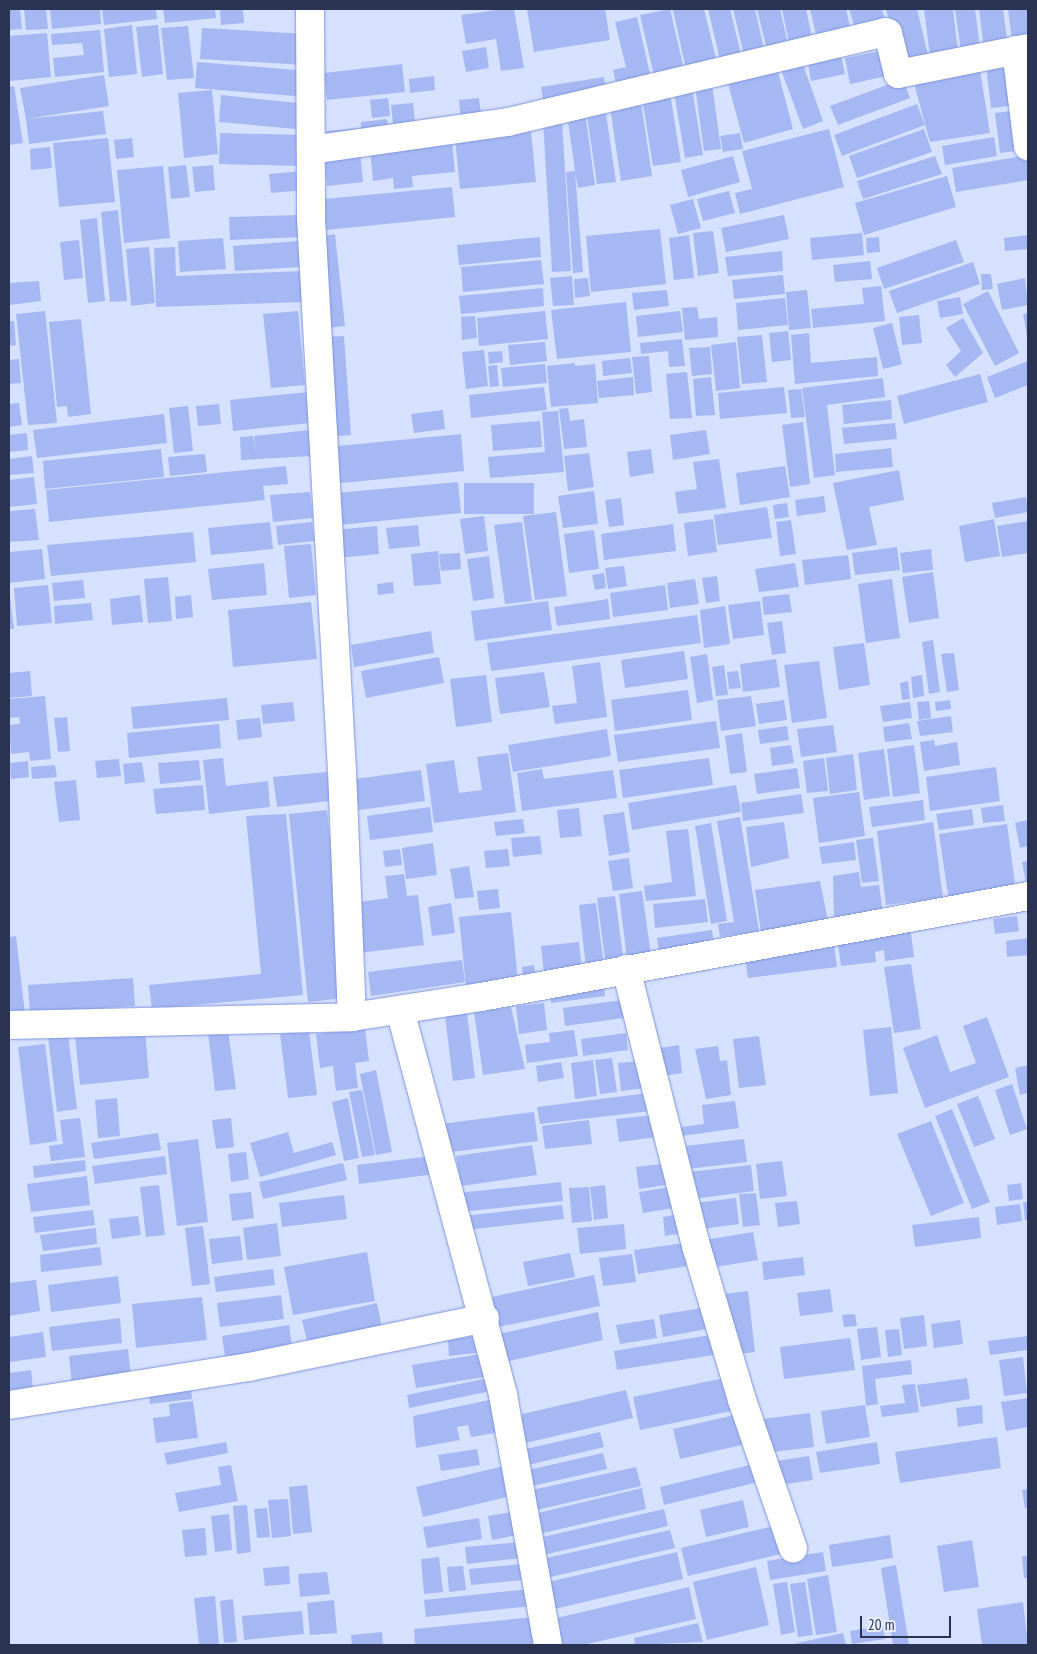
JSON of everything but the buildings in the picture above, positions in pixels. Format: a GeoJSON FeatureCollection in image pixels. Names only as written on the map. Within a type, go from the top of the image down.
{"type":"FeatureCollection","features":[{"type":"Feature","properties":{"kind":"street"},"geometry":{"type":"LineString","coordinates":[[310,9],[311,218],[342,770],[352,1017]]}},
{"type":"Feature","properties":{"kind":"street"},"geometry":{"type":"LineString","coordinates":[[311,150],[508,122],[885,32],[889,35],[898,74],[1022,49],[1028,146]]}},
{"type":"Feature","properties":{"kind":"street"},"geometry":{"type":"LineString","coordinates":[[9,1025],[352,1017],[400,1010],[1028,896]]}},
{"type":"Feature","properties":{"kind":"street"},"geometry":{"type":"LineString","coordinates":[[626,969],[697,1249],[742,1400],[793,1548]]}},
{"type":"Feature","properties":{"kind":"street"},"geometry":{"type":"LineString","coordinates":[[400,1010],[485,1318],[516,1458],[548,1645]]}},
{"type":"Feature","properties":{"kind":"street"},"geometry":{"type":"LineString","coordinates":[[9,1405],[249,1367],[485,1318]]}}]}
